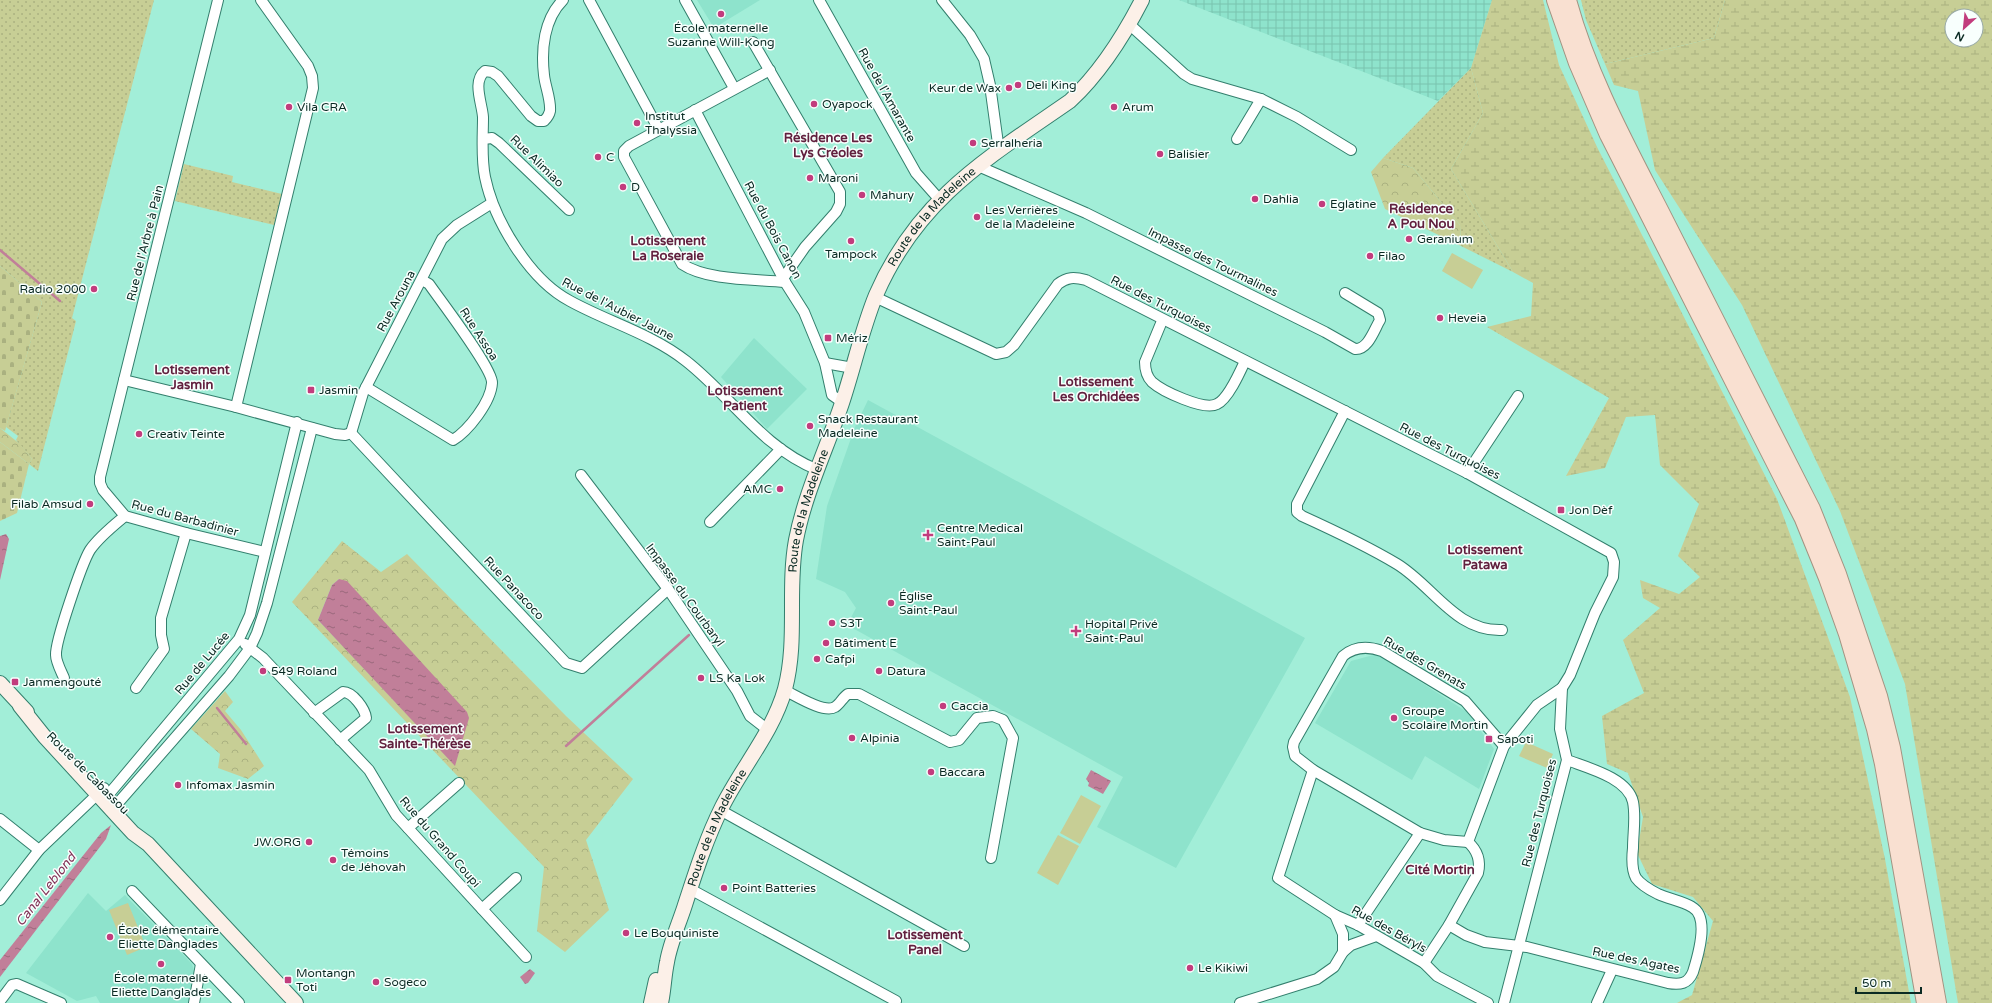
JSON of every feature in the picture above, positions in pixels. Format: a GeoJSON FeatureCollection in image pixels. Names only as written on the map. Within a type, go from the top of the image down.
{"type":"FeatureCollection","features":[{"type":"Feature","properties":{"kind":"main road","name":"Route de la Madeleine"},"geometry":{"type":"LineString","coordinates":[[1049,115],[1086,75],[1099,58],[1115,33],[1131,0]]}},
{"type":"Feature","properties":{"kind":"main road","name":"Route de la Madeleine"},"geometry":{"type":"LineString","coordinates":[[661,1003],[666,982],[667,963],[690,889],[720,810],[768,730],[784,690],[792,649],[793,572],[796,540],[807,501],[842,402],[875,297],[906,239],[918,222],[939,199],[978,166],[1070,101],[1095,75],[1115,47],[1142,0]]}},
{"type":"Feature","properties":{"kind":"main road"},"geometry":{"type":"LineString","coordinates":[[1555,0],[1577,63],[1608,135],[1803,519],[1827,578],[1847,634],[1881,757],[1926,1003]]}},
{"type":"Feature","properties":{"kind":"main road"},"geometry":{"type":"LineString","coordinates":[[1568,0],[1574,23],[1618,128],[1812,509],[1838,574],[1879,696],[1892,748],[1938,1003]]}},
{"type":"Feature","properties":{"kind":"main road","name":"Route de Cabassou"},"geometry":{"type":"LineString","coordinates":[[0,683],[107,797],[133,833],[148,844],[296,1003]]}},
{"type":"Feature","properties":{"kind":"main road","name":"Route de la Madeleine"},"geometry":{"type":"LineString","coordinates":[[651,1003],[658,975],[667,963]]}},
{"type":"Feature","properties":{"kind":"street","name":"Rue de l'Arbre à Pain"},"geometry":{"type":"LineString","coordinates":[[124,380],[218,0]]}},
{"type":"Feature","properties":{"kind":"street"},"geometry":{"type":"LineString","coordinates":[[236,407],[313,88],[312,76],[308,66],[261,0]]}},
{"type":"Feature","properties":{"kind":"street","name":"Rue de l'Aubier Jaune"},"geometry":{"type":"LineString","coordinates":[[563,0],[556,7],[548,24],[544,46],[544,74],[550,110],[548,117],[544,121],[538,121],[531,116],[498,76],[492,72],[485,71],[480,75],[478,82],[483,108],[484,175],[492,203],[506,230],[525,260],[539,278],[554,292],[666,347],[707,378],[757,430],[806,466],[818,470]]}},
{"type":"Feature","properties":{"kind":"street"},"geometry":{"type":"LineString","coordinates":[[589,0],[658,130]]}},
{"type":"Feature","properties":{"kind":"street"},"geometry":{"type":"LineString","coordinates":[[685,0],[734,88]]}},
{"type":"Feature","properties":{"kind":"street","name":"Rue de l'Amarante"},"geometry":{"type":"LineString","coordinates":[[819,0],[916,173],[939,199]]}},
{"type":"Feature","properties":{"kind":"street"},"geometry":{"type":"LineString","coordinates":[[942,0],[970,35],[984,59],[990,85],[999,151]]}},
{"type":"Feature","properties":{"kind":"street"},"geometry":{"type":"LineString","coordinates":[[1129,24],[1192,80],[1261,99],[1297,116],[1351,150]]}},
{"type":"Feature","properties":{"kind":"street"},"geometry":{"type":"LineString","coordinates":[[754,42],[840,192],[841,199],[836,212],[805,247],[784,279],[712,276],[693,271],[682,264],[625,160],[624,154],[629,146],[734,88],[770,70]]}},
{"type":"Feature","properties":{"kind":"street"},"geometry":{"type":"LineString","coordinates":[[1236,139],[1261,99]]}},
{"type":"Feature","properties":{"kind":"street","name":"Rue du Bois Canon"},"geometry":{"type":"LineString","coordinates":[[695,110],[784,279],[804,312],[826,363],[832,395],[842,402]]}},
{"type":"Feature","properties":{"kind":"street","name":"Rue Alimiao"},"geometry":{"type":"LineString","coordinates":[[483,139],[492,138],[499,143],[569,210]]}},
{"type":"Feature","properties":{"kind":"street","name":"Impasse des Tourmalines"},"geometry":{"type":"LineString","coordinates":[[978,166],[1086,213],[1325,332],[1355,349],[1360,349],[1365,347],[1380,320],[1380,317],[1378,313],[1345,294]]}},
{"type":"Feature","properties":{"kind":"street","name":"Rue Arouna"},"geometry":{"type":"LineString","coordinates":[[351,433],[366,387],[445,234],[492,203]]}},
{"type":"Feature","properties":{"kind":"street","name":"Rue des Turquoises"},"geometry":{"type":"LineString","coordinates":[[875,297],[996,354],[1006,352],[1014,345],[1058,284],[1065,279],[1076,277],[1086,280],[1162,321],[1245,361],[1467,473],[1608,550],[1613,557],[1615,567],[1613,577],[1595,613],[1570,675],[1562,688],[1560,729],[1567,760],[1504,1003]]}},
{"type":"Feature","properties":{"kind":"street","name":"Rue Assoa"},"geometry":{"type":"LineString","coordinates":[[366,387],[453,440],[461,435],[470,426],[488,398],[492,382],[485,365],[429,284],[422,280]]}},
{"type":"Feature","properties":{"kind":"street"},"geometry":{"type":"LineString","coordinates":[[1162,321],[1145,362],[1145,368],[1149,378],[1157,386],[1191,402],[1207,406],[1216,405],[1225,397],[1245,361]]}},
{"type":"Feature","properties":{"kind":"street"},"geometry":{"type":"LineString","coordinates":[[826,363],[853,368]]}},
{"type":"Feature","properties":{"kind":"street"},"geometry":{"type":"LineString","coordinates":[[124,380],[297,422],[312,428],[335,434],[345,435],[351,433]]}},
{"type":"Feature","properties":{"kind":"street","name":"Rue du Barbadinier"},"geometry":{"type":"LineString","coordinates":[[124,380],[100,477],[100,483],[103,490],[125,516],[186,533],[265,552]]}},
{"type":"Feature","properties":{"kind":"street"},"geometry":{"type":"LineString","coordinates":[[1467,473],[1518,396]]}},
{"type":"Feature","properties":{"kind":"street"},"geometry":{"type":"LineString","coordinates":[[1345,411],[1297,504],[1297,512],[1302,516],[1352,539],[1398,565],[1440,602],[1470,623],[1485,630],[1502,630]]}},
{"type":"Feature","properties":{"kind":"street","name":"Rue de Lucée"},"geometry":{"type":"LineString","coordinates":[[107,797],[239,639],[250,615],[297,422]]}},
{"type":"Feature","properties":{"kind":"street"},"geometry":{"type":"LineString","coordinates":[[0,900],[39,850],[107,797],[229,676],[250,648],[257,633],[267,603],[312,428]]}},
{"type":"Feature","properties":{"kind":"street","name":"Rue Panacoco"},"geometry":{"type":"LineString","coordinates":[[351,433],[566,663],[582,668],[668,589]]}},
{"type":"Feature","properties":{"kind":"street"},"geometry":{"type":"LineString","coordinates":[[710,522],[781,449]]}},
{"type":"Feature","properties":{"kind":"street","name":"Impasse du Courbaryl"},"geometry":{"type":"LineString","coordinates":[[581,475],[668,589],[737,691],[750,716],[768,730]]}},
{"type":"Feature","properties":{"kind":"street"},"geometry":{"type":"LineString","coordinates":[[64,678],[56,655],[59,637],[81,571],[90,550],[106,532],[125,516]]}},
{"type":"Feature","properties":{"kind":"street"},"geometry":{"type":"LineString","coordinates":[[136,688],[164,649],[161,635],[161,618],[186,533]]}},
{"type":"Feature","properties":{"kind":"street","name":"Rue du Grand Coupi"},"geometry":{"type":"LineString","coordinates":[[239,639],[263,658],[369,770],[390,807],[526,957]]}},
{"type":"Feature","properties":{"kind":"street","name":"Rue des Grenats"},"geometry":{"type":"LineString","coordinates":[[1468,842],[1444,840],[1420,833],[1312,770],[1296,756],[1293,747],[1294,742],[1343,656],[1348,652],[1367,647],[1382,651],[1464,701],[1504,746]]}},
{"type":"Feature","properties":{"kind":"street"},"geometry":{"type":"LineString","coordinates":[[1424,963],[1449,925],[1476,877],[1479,868],[1478,854],[1468,842],[1504,746],[1538,705],[1562,688]]}},
{"type":"Feature","properties":{"kind":"street"},"geometry":{"type":"LineString","coordinates":[[784,690],[819,708],[827,709],[835,707],[846,695],[851,693],[859,694],[950,742],[959,740],[976,718],[993,716],[1003,720],[1013,738],[992,858]]}},
{"type":"Feature","properties":{"kind":"street"},"geometry":{"type":"LineString","coordinates":[[314,713],[344,692],[352,695],[365,713],[366,718],[340,740]]}},
{"type":"Feature","properties":{"kind":"street","name":"Rue des Agates"},"geometry":{"type":"LineString","coordinates":[[1449,925],[1479,941],[1518,946],[1668,983],[1676,984],[1686,982],[1691,976],[1698,954],[1702,922],[1699,913],[1693,907],[1654,892],[1636,877],[1632,858],[1634,811],[1632,797],[1625,788],[1616,780],[1567,760]]}},
{"type":"Feature","properties":{"kind":"street","name":"Rue des Béryls"},"geometry":{"type":"LineString","coordinates":[[1312,770],[1278,878],[1335,915],[1358,925],[1424,963],[1437,976],[1488,1003]]}},
{"type":"Feature","properties":{"kind":"street"},"geometry":{"type":"LineString","coordinates":[[408,828],[459,783]]}},
{"type":"Feature","properties":{"kind":"street"},"geometry":{"type":"LineString","coordinates":[[720,810],[964,946]]}},
{"type":"Feature","properties":{"kind":"street"},"geometry":{"type":"LineString","coordinates":[[0,819],[39,850]]}},
{"type":"Feature","properties":{"kind":"street"},"geometry":{"type":"LineString","coordinates":[[1358,925],[1420,833]]}},
{"type":"Feature","properties":{"kind":"street"},"geometry":{"type":"LineString","coordinates":[[482,909],[516,878]]}},
{"type":"Feature","properties":{"kind":"street"},"geometry":{"type":"LineString","coordinates":[[690,889],[896,1001]]}},
{"type":"Feature","properties":{"kind":"street"},"geometry":{"type":"LineString","coordinates":[[132,891],[239,1003]]}},
{"type":"Feature","properties":{"kind":"street"},"geometry":{"type":"LineString","coordinates":[[1335,915],[1343,934],[1343,952]]}},
{"type":"Feature","properties":{"kind":"street"},"geometry":{"type":"LineString","coordinates":[[1240,1003],[1317,979],[1334,967],[1343,952],[1351,945],[1376,936]]}},
{"type":"Feature","properties":{"kind":"street"},"geometry":{"type":"LineString","coordinates":[[194,1003],[201,964]]}},
{"type":"Feature","properties":{"kind":"street"},"geometry":{"type":"LineString","coordinates":[[1597,1003],[1612,970]]}},
{"type":"Feature","properties":{"kind":"street"},"geometry":{"type":"LineString","coordinates":[[0,1002],[12,985],[21,984],[61,1003]]}},
{"type":"Feature","properties":{"kind":"shaded area","name":"École maternelle Suzanne Will-Kong"},"geometry":{"type":"Polygon","coordinates":[[[697,0],[760,0],[714,28],[697,0]]]}},
{"type":"Feature","properties":{"kind":"shaded area"},"geometry":{"type":"Polygon","coordinates":[[[1179,0],[1492,0],[1471,68],[1438,101],[1179,0]]]}},
{"type":"Feature","properties":{"kind":"shaded area"},"geometry":{"type":"Polygon","coordinates":[[[754,338],[807,389],[767,429],[721,377],[754,338]]]}},
{"type":"Feature","properties":{"kind":"shaded area","name":"Hopital Privé Saint-Paul"},"geometry":{"type":"Polygon","coordinates":[[[868,400],[1305,638],[1176,868],[1097,827],[1123,777],[847,625],[856,608],[845,592],[816,579],[827,506],[855,427],[868,400]]]}},
{"type":"Feature","properties":{"kind":"shaded area","name":"Groupe Scolaire Mortin"},"geometry":{"type":"Polygon","coordinates":[[[1377,654],[1467,712],[1494,749],[1479,789],[1425,756],[1412,780],[1315,723],[1351,661],[1377,654]]]}},
{"type":"Feature","properties":{"kind":"shaded area","name":"École élémentaire Eliette Danglades"},"geometry":{"type":"Polygon","coordinates":[[[88,893],[106,911],[125,895],[192,964],[195,974],[189,1003],[100,1003],[96,996],[77,1001],[26,973],[88,893]]]}},
{"type":"Feature","properties":{"kind":"green space"},"geometry":{"type":"Polygon","coordinates":[[[0,0],[154,0],[72,318],[76,321],[38,471],[29,464],[32,459],[16,440],[18,436],[6,427],[42,302],[0,266],[0,0]]]}},
{"type":"Feature","properties":{"kind":"green space"},"geometry":{"type":"Polygon","coordinates":[[[1492,0],[1543,0],[1559,65],[1598,149],[1777,499],[1850,697],[1885,859],[1911,1003],[1677,1003],[1692,995],[1713,921],[1693,897],[1652,884],[1637,853],[1643,817],[1628,773],[1607,764],[1602,716],[1644,693],[1623,640],[1660,608],[1643,598],[1640,580],[1679,594],[1700,577],[1678,556],[1699,504],[1660,465],[1655,415],[1626,417],[1605,468],[1566,476],[1609,398],[1487,327],[1531,316],[1533,283],[1513,272],[1451,169],[1483,113],[1471,68],[1492,0]]]}},
{"type":"Feature","properties":{"kind":"green space"},"geometry":{"type":"Polygon","coordinates":[[[1581,0],[1725,0],[1714,38],[1605,64],[1586,20],[1581,0]]]}},
{"type":"Feature","properties":{"kind":"green space"},"geometry":{"type":"Polygon","coordinates":[[[1725,0],[1992,0],[1992,1003],[1958,1003],[1905,684],[1840,511],[1742,305],[1655,170],[1638,91],[1614,85],[1605,64],[1714,38],[1725,0]]]}},
{"type":"Feature","properties":{"kind":"green space"},"geometry":{"type":"Polygon","coordinates":[[[1471,68],[1483,113],[1451,169],[1513,272],[1461,246],[1460,225],[1413,168],[1383,158],[1471,68]]]}},
{"type":"Feature","properties":{"kind":"green space"},"geometry":{"type":"Polygon","coordinates":[[[1383,158],[1413,168],[1460,225],[1461,246],[1385,209],[1371,172],[1383,158]]]}},
{"type":"Feature","properties":{"kind":"green space"},"geometry":{"type":"Polygon","coordinates":[[[184,164],[233,176],[232,182],[282,194],[274,225],[175,201],[184,164]]]}},
{"type":"Feature","properties":{"kind":"green space"},"geometry":{"type":"Polygon","coordinates":[[[1452,253],[1483,270],[1472,289],[1442,271],[1452,253]]]}},
{"type":"Feature","properties":{"kind":"green space"},"geometry":{"type":"Polygon","coordinates":[[[0,266],[42,302],[5,431],[0,428],[0,266]]]}},
{"type":"Feature","properties":{"kind":"green space"},"geometry":{"type":"Polygon","coordinates":[[[0,428],[20,444],[32,459],[29,464],[0,442],[0,428]]]}},
{"type":"Feature","properties":{"kind":"green space"},"geometry":{"type":"Polygon","coordinates":[[[0,442],[29,464],[17,513],[0,521],[0,442]]]}},
{"type":"Feature","properties":{"kind":"green space"},"geometry":{"type":"Polygon","coordinates":[[[342,541],[381,572],[407,554],[566,716],[633,779],[586,840],[609,910],[565,952],[537,931],[544,867],[292,602],[342,541]],[[339,579],[332,585],[318,620],[455,765],[339,579]]]}},
{"type":"Feature","properties":{"kind":"green space"},"geometry":{"type":"Polygon","coordinates":[[[225,691],[233,702],[225,711],[241,730],[264,766],[248,779],[218,768],[220,754],[191,729],[225,691]]]}},
{"type":"Feature","properties":{"kind":"green space"},"geometry":{"type":"Polygon","coordinates":[[[1526,742],[1553,754],[1547,768],[1519,756],[1526,742]]]}},
{"type":"Feature","properties":{"kind":"green space"},"geometry":{"type":"Polygon","coordinates":[[[1081,795],[1101,806],[1080,844],[1060,833],[1081,795]]]}},
{"type":"Feature","properties":{"kind":"green space"},"geometry":{"type":"Polygon","coordinates":[[[1058,835],[1079,846],[1058,885],[1037,873],[1058,835]]]}},
{"type":"Feature","properties":{"kind":"green space"},"geometry":{"type":"Polygon","coordinates":[[[128,903],[146,947],[127,955],[109,910],[128,903]]]}},
{"type":"Feature","properties":{"kind":"water"},"geometry":{"type":"Polygon","coordinates":[[[6,534],[9,539],[0,580],[0,536],[6,534]]]}},
{"type":"Feature","properties":{"kind":"water"},"geometry":{"type":"Polygon","coordinates":[[[339,579],[347,581],[467,712],[469,718],[455,766],[318,620],[332,585],[339,579]]]}},
{"type":"Feature","properties":{"kind":"water"},"geometry":{"type":"Polygon","coordinates":[[[1091,770],[1111,781],[1103,794],[1088,786],[1089,783],[1086,779],[1091,770]]]}},
{"type":"Feature","properties":{"kind":"water"},"geometry":{"type":"Polygon","coordinates":[[[111,825],[106,839],[0,977],[0,960],[101,833],[111,825]]]}},
{"type":"Feature","properties":{"kind":"water"},"geometry":{"type":"Polygon","coordinates":[[[530,969],[535,973],[528,983],[525,984],[520,977],[530,969]]]}},
{"type":"Feature","properties":{"kind":"waterway"},"geometry":{"type":"LineString","coordinates":[[0,250],[60,301]]}},
{"type":"Feature","properties":{"kind":"waterway"},"geometry":{"type":"LineString","coordinates":[[566,746],[689,635]]}},
{"type":"Feature","properties":{"kind":"waterway"},"geometry":{"type":"LineString","coordinates":[[217,708],[246,744]]}},
{"type":"Feature","properties":{"kind":"place","name":"École maternelle Suzanne Will-Kong"},"geometry":{"type":"Point","coordinates":[721,14]}},
{"type":"Feature","properties":{"kind":"place","name":"Deli King"},"geometry":{"type":"Point","coordinates":[1018,85]}},
{"type":"Feature","properties":{"kind":"place","name":"Keur de Wax"},"geometry":{"type":"Point","coordinates":[1009,88]}},
{"type":"Feature","properties":{"kind":"place","name":"Oyapock"},"geometry":{"type":"Point","coordinates":[814,104]}},
{"type":"Feature","properties":{"kind":"place","name":"Vila CRA"},"geometry":{"type":"Point","coordinates":[289,107]}},
{"type":"Feature","properties":{"kind":"place","name":"Arum"},"geometry":{"type":"Point","coordinates":[1114,107]}},
{"type":"Feature","properties":{"kind":"place","name":"Institut Thalyssia"},"geometry":{"type":"Point","coordinates":[637,123]}},
{"type":"Feature","properties":{"kind":"place","name":"Serralheria"},"geometry":{"type":"Point","coordinates":[973,143]}},
{"type":"Feature","properties":{"kind":"place","name":"Balisier"},"geometry":{"type":"Point","coordinates":[1160,154]}},
{"type":"Feature","properties":{"kind":"place","name":"C"},"geometry":{"type":"Point","coordinates":[598,157]}},
{"type":"Feature","properties":{"kind":"place","name":"Maroni"},"geometry":{"type":"Point","coordinates":[810,178]}},
{"type":"Feature","properties":{"kind":"place","name":"D"},"geometry":{"type":"Point","coordinates":[623,187]}},
{"type":"Feature","properties":{"kind":"place","name":"Mahury"},"geometry":{"type":"Point","coordinates":[862,195]}},
{"type":"Feature","properties":{"kind":"place","name":"Dahlia"},"geometry":{"type":"Point","coordinates":[1255,199]}},
{"type":"Feature","properties":{"kind":"place","name":"Eglatine"},"geometry":{"type":"Point","coordinates":[1322,204]}},
{"type":"Feature","properties":{"kind":"place","name":"Les Verrières de la Madeleine"},"geometry":{"type":"Point","coordinates":[977,217]}},
{"type":"Feature","properties":{"kind":"place","name":"Geranium"},"geometry":{"type":"Point","coordinates":[1409,239]}},
{"type":"Feature","properties":{"kind":"place","name":"Tampock"},"geometry":{"type":"Point","coordinates":[851,241]}},
{"type":"Feature","properties":{"kind":"place","name":"Filao"},"geometry":{"type":"Point","coordinates":[1370,256]}},
{"type":"Feature","properties":{"kind":"place","name":"Radio 2000"},"geometry":{"type":"Point","coordinates":[94,289]}},
{"type":"Feature","properties":{"kind":"place","name":"Heveia"},"geometry":{"type":"Point","coordinates":[1440,318]}},
{"type":"Feature","properties":{"kind":"place","name":"Mériz"},"geometry":{"type":"Point","coordinates":[828,338]}},
{"type":"Feature","properties":{"kind":"place","name":"Jasmin"},"geometry":{"type":"Point","coordinates":[311,390]}},
{"type":"Feature","properties":{"kind":"place","name":"Snack Restaurant Madeleine"},"geometry":{"type":"Point","coordinates":[810,426]}},
{"type":"Feature","properties":{"kind":"place","name":"Creativ Teinte"},"geometry":{"type":"Point","coordinates":[139,434]}},
{"type":"Feature","properties":{"kind":"place","name":"AMC"},"geometry":{"type":"Point","coordinates":[780,489]}},
{"type":"Feature","properties":{"kind":"place","name":"Filab Amsud"},"geometry":{"type":"Point","coordinates":[90,504]}},
{"type":"Feature","properties":{"kind":"place","name":"Jon Dèf"},"geometry":{"type":"Point","coordinates":[1561,510]}},
{"type":"Feature","properties":{"kind":"place","name":"Centre Medical Saint-Paul"},"geometry":{"type":"Point","coordinates":[928,535]}},
{"type":"Feature","properties":{"kind":"place","name":"Église Saint-Paul"},"geometry":{"type":"Point","coordinates":[891,603]}},
{"type":"Feature","properties":{"kind":"place","name":"S3T"},"geometry":{"type":"Point","coordinates":[832,623]}},
{"type":"Feature","properties":{"kind":"place","name":"Hopital Privé Saint-Paul"},"geometry":{"type":"Point","coordinates":[1076,631]}},
{"type":"Feature","properties":{"kind":"place","name":"Bâtiment E"},"geometry":{"type":"Point","coordinates":[826,643]}},
{"type":"Feature","properties":{"kind":"place","name":"Cafpi"},"geometry":{"type":"Point","coordinates":[817,659]}},
{"type":"Feature","properties":{"kind":"place","name":"549 Roland"},"geometry":{"type":"Point","coordinates":[263,671]}},
{"type":"Feature","properties":{"kind":"place","name":"Datura"},"geometry":{"type":"Point","coordinates":[879,671]}},
{"type":"Feature","properties":{"kind":"place","name":"LS Ka Lok"},"geometry":{"type":"Point","coordinates":[701,678]}},
{"type":"Feature","properties":{"kind":"place","name":"Janmengouté"},"geometry":{"type":"Point","coordinates":[15,682]}},
{"type":"Feature","properties":{"kind":"place","name":"Caccia"},"geometry":{"type":"Point","coordinates":[943,706]}},
{"type":"Feature","properties":{"kind":"place","name":"Groupe Scolaire Mortin"},"geometry":{"type":"Point","coordinates":[1394,718]}},
{"type":"Feature","properties":{"kind":"place","name":"Alpinia"},"geometry":{"type":"Point","coordinates":[852,738]}},
{"type":"Feature","properties":{"kind":"place","name":"Sapoti"},"geometry":{"type":"Point","coordinates":[1489,739]}},
{"type":"Feature","properties":{"kind":"place","name":"Baccara"},"geometry":{"type":"Point","coordinates":[931,772]}},
{"type":"Feature","properties":{"kind":"place","name":"Infomax Jasmin"},"geometry":{"type":"Point","coordinates":[178,785]}},
{"type":"Feature","properties":{"kind":"place","name":"JW.ORG"},"geometry":{"type":"Point","coordinates":[309,842]}},
{"type":"Feature","properties":{"kind":"place","name":"Témoins de Jéhovah"},"geometry":{"type":"Point","coordinates":[333,860]}},
{"type":"Feature","properties":{"kind":"place","name":"Point Batteries"},"geometry":{"type":"Point","coordinates":[724,888]}},
{"type":"Feature","properties":{"kind":"place","name":"Le Bouquiniste"},"geometry":{"type":"Point","coordinates":[626,933]}},
{"type":"Feature","properties":{"kind":"place","name":"École élémentaire Eliette Danglades"},"geometry":{"type":"Point","coordinates":[110,937]}},
{"type":"Feature","properties":{"kind":"place","name":"École maternelle Eliette Danglades"},"geometry":{"type":"Point","coordinates":[161,964]}},
{"type":"Feature","properties":{"kind":"place","name":"Le Kikiwi"},"geometry":{"type":"Point","coordinates":[1190,968]}},
{"type":"Feature","properties":{"kind":"place","name":"Montangn Toti"},"geometry":{"type":"Point","coordinates":[288,980]}},
{"type":"Feature","properties":{"kind":"place","name":"Sogeco"},"geometry":{"type":"Point","coordinates":[376,982]}},
{"type":"Feature","properties":{"kind":"district","name":"Résidence Les Lys Créoles"},"geometry":{"type":"Point","coordinates":[828,144]}},
{"type":"Feature","properties":{"kind":"district","name":"Résidence A Pou Nou"},"geometry":{"type":"Point","coordinates":[1421,216]}},
{"type":"Feature","properties":{"kind":"district","name":"Lotissement La Roseraie"},"geometry":{"type":"Point","coordinates":[668,248]}},
{"type":"Feature","properties":{"kind":"district","name":"Lotissement Jasmin"},"geometry":{"type":"Point","coordinates":[192,376]}},
{"type":"Feature","properties":{"kind":"district","name":"Lotissement Les Orchidées"},"geometry":{"type":"Point","coordinates":[1096,388]}},
{"type":"Feature","properties":{"kind":"district","name":"Lotissement Patient"},"geometry":{"type":"Point","coordinates":[745,398]}},
{"type":"Feature","properties":{"kind":"district","name":"Lotissement Patawa"},"geometry":{"type":"Point","coordinates":[1485,556]}},
{"type":"Feature","properties":{"kind":"district","name":"Lotissement Sainte-Thérèse"},"geometry":{"type":"Point","coordinates":[425,736]}},
{"type":"Feature","properties":{"kind":"district","name":"Cité Mortin"},"geometry":{"type":"Point","coordinates":[1440,869]}},
{"type":"Feature","properties":{"kind":"district","name":"Lotissement Panel"},"geometry":{"type":"Point","coordinates":[925,942]}},
{"type":"Feature","properties":{"kind":"water label","name":"Canal Leblond"},"geometry":{"type":"Point","coordinates":[45,889]}}]}
